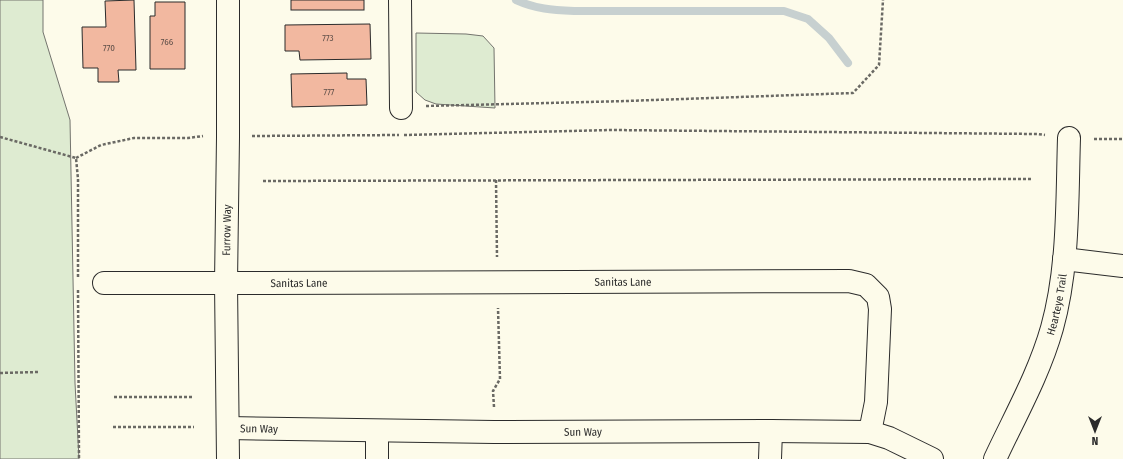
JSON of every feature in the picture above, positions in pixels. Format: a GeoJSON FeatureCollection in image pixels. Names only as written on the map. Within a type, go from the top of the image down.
{"type":"FeatureCollection","features":[{"type":"Feature","properties":{"kind":"street","name":"Furrow Way"},"geometry":{"type":"LineString","coordinates":[[228,0],[226,283],[228,459]]}},
{"type":"Feature","properties":{"kind":"street"},"geometry":{"type":"LineString","coordinates":[[400,0],[401,108]]}},
{"type":"Feature","properties":{"kind":"street","name":"Hearteye Trail"},"geometry":{"type":"LineString","coordinates":[[994,459],[1032,384],[1052,328],[1059,296],[1064,259],[1069,138]]}},
{"type":"Feature","properties":{"kind":"street"},"geometry":{"type":"LineString","coordinates":[[1064,259],[1123,266]]}},
{"type":"Feature","properties":{"kind":"street","name":"Sanitas Lane"},"geometry":{"type":"LineString","coordinates":[[104,283],[849,281],[866,285],[878,297],[880,309],[876,402],[870,432]]}},
{"type":"Feature","properties":{"kind":"street","name":"Sun Way"},"geometry":{"type":"LineString","coordinates":[[228,428],[510,432],[870,432],[889,438],[932,459]]}},
{"type":"Feature","properties":{"kind":"street"},"geometry":{"type":"LineString","coordinates":[[377,431],[377,459]]}},
{"type":"Feature","properties":{"kind":"street"},"geometry":{"type":"LineString","coordinates":[[770,431],[770,459]]}},
{"type":"Feature","properties":{"kind":"path"},"geometry":{"type":"LineString","coordinates":[[422,102],[426,107],[619,102],[853,92],[879,65],[883,0]]}},
{"type":"Feature","properties":{"kind":"path"},"geometry":{"type":"LineString","coordinates":[[0,137],[76,158],[101,145],[134,138],[188,138],[199,136],[356,136],[611,130],[1037,134],[1069,138],[1123,139]]}},
{"type":"Feature","properties":{"kind":"path"},"geometry":{"type":"LineString","coordinates":[[76,158],[78,179],[79,459]]}},
{"type":"Feature","properties":{"kind":"path"},"geometry":{"type":"LineString","coordinates":[[263,181],[1033,179]]}},
{"type":"Feature","properties":{"kind":"path"},"geometry":{"type":"LineString","coordinates":[[0,373],[39,372]]}},
{"type":"Feature","properties":{"kind":"path"},"geometry":{"type":"LineString","coordinates":[[114,397],[194,397]]}},
{"type":"Feature","properties":{"kind":"path"},"geometry":{"type":"LineString","coordinates":[[113,427],[194,427]]}},
{"type":"Feature","properties":{"kind":"green space"},"geometry":{"type":"Polygon","coordinates":[[[0,0],[43,0],[43,32],[70,120],[75,383],[79,459],[0,459],[0,0]]]}},
{"type":"Feature","properties":{"kind":"green space"},"geometry":{"type":"Polygon","coordinates":[[[416,33],[466,34],[483,36],[494,48],[495,108],[436,104],[425,100],[416,92],[416,33]]]}},
{"type":"Feature","properties":{"kind":"building"},"geometry":{"type":"Polygon","coordinates":[[[134,0],[136,70],[118,70],[119,82],[98,82],[98,68],[83,68],[82,27],[106,27],[105,1],[134,0]]]}},
{"type":"Feature","properties":{"kind":"building"},"geometry":{"type":"Polygon","coordinates":[[[291,0],[364,0],[364,10],[291,10],[291,0]]]}},
{"type":"Feature","properties":{"kind":"building"},"geometry":{"type":"Polygon","coordinates":[[[155,2],[185,2],[185,69],[150,69],[150,16],[155,16],[155,2]]]}},
{"type":"Feature","properties":{"kind":"building"},"geometry":{"type":"Polygon","coordinates":[[[370,24],[371,59],[300,60],[299,51],[285,51],[285,25],[370,24]]]}},
{"type":"Feature","properties":{"kind":"building"},"geometry":{"type":"Polygon","coordinates":[[[347,73],[347,79],[366,79],[367,105],[292,107],[291,74],[347,73]]]}},
{"type":"Feature","properties":{"kind":"waterway"},"geometry":{"type":"LineString","coordinates":[[516,0],[544,8],[574,11],[784,11],[808,19],[829,38],[848,63]]}}]}
